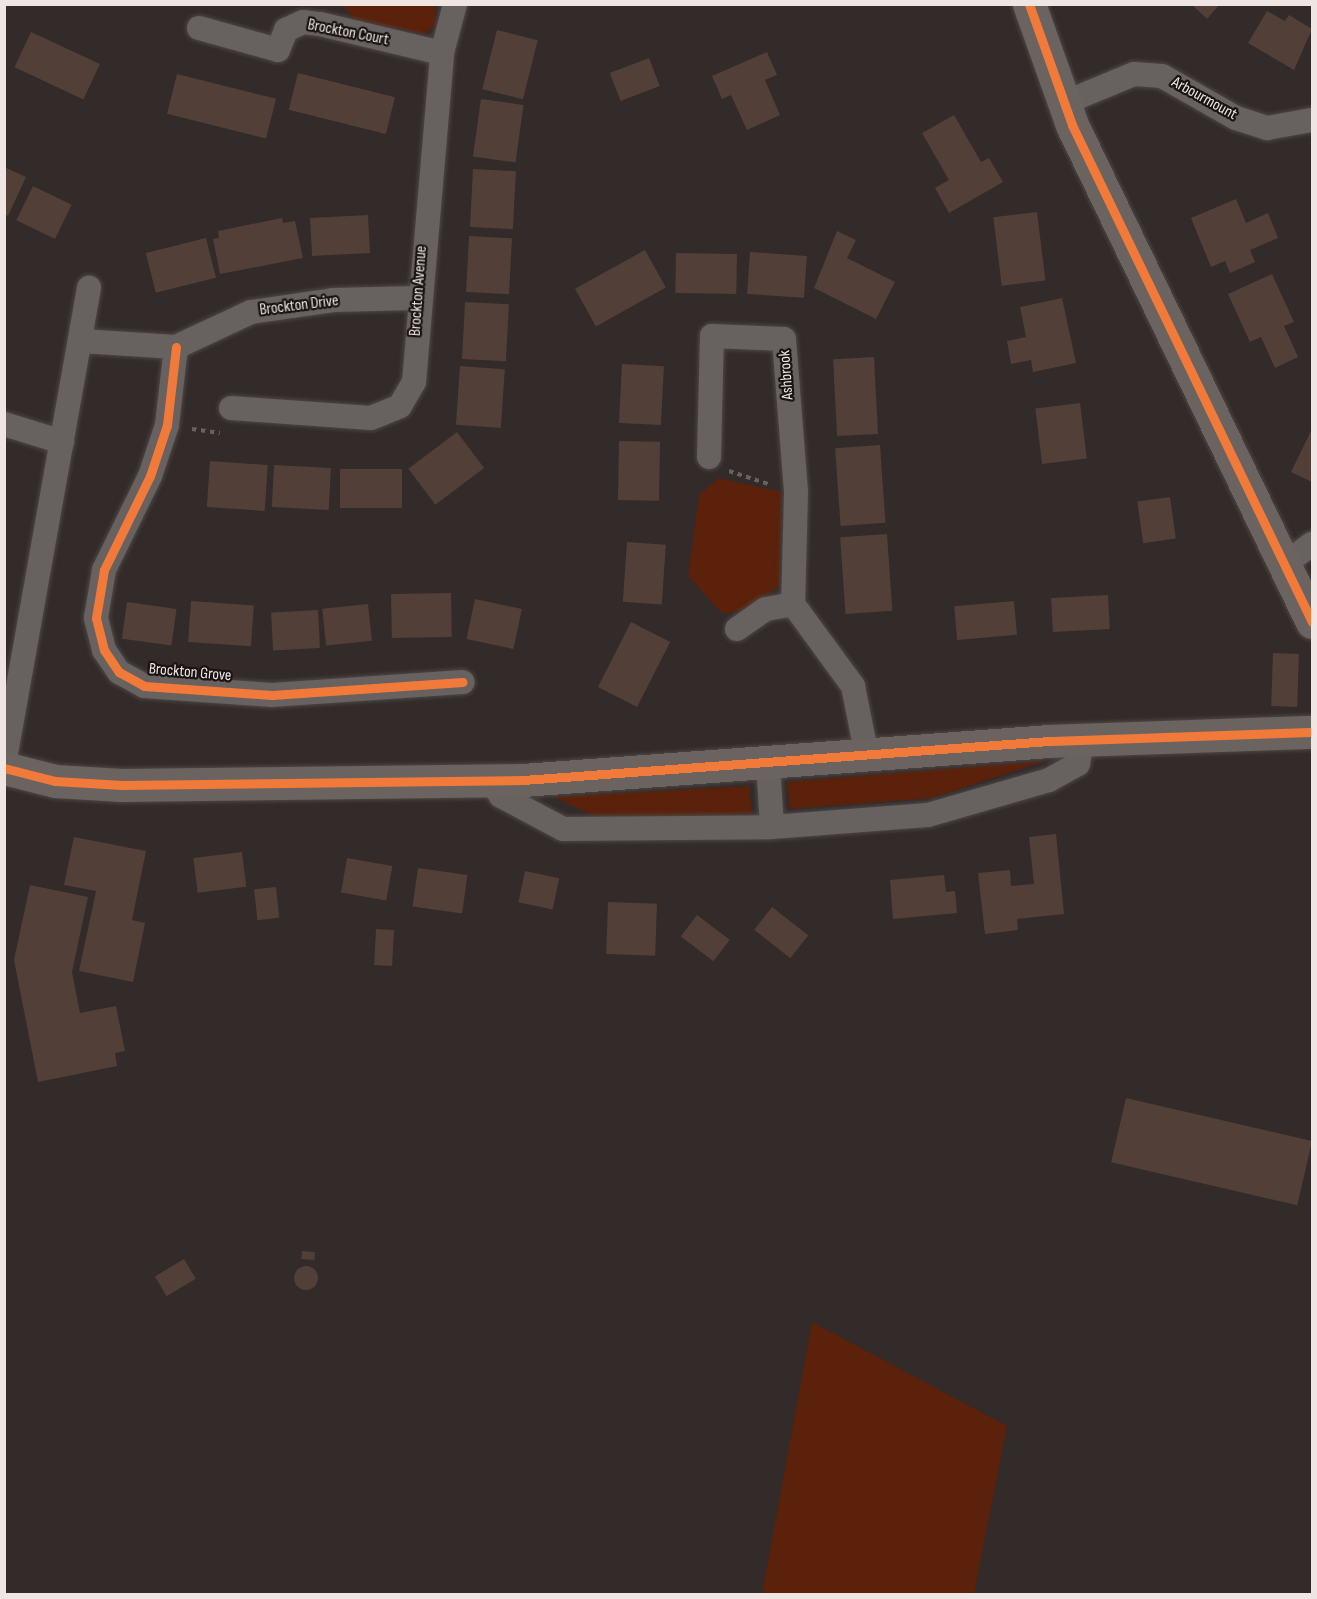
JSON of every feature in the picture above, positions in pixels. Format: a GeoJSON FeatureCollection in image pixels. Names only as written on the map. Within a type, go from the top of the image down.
{"type":"FeatureCollection","features":[{"type":"Feature","properties":{"kind":"street","name":"Brockton Avenue"},"geometry":{"type":"LineString","coordinates":[[231,408],[371,418],[400,406],[414,382],[417,298],[442,53],[455,4]]}},
{"type":"Feature","properties":{"kind":"street"},"geometry":{"type":"LineString","coordinates":[[1029,4],[1064,103],[1312,622]]}},
{"type":"Feature","properties":{"kind":"street","name":"Brockton Court"},"geometry":{"type":"LineString","coordinates":[[199,28],[278,50],[286,30],[323,14],[442,53]]}},
{"type":"Feature","properties":{"kind":"street","name":"Arbourmount"},"geometry":{"type":"LineString","coordinates":[[1064,103],[1134,74],[1162,76],[1236,118],[1267,128],[1312,120]]}},
{"type":"Feature","properties":{"kind":"street"},"geometry":{"type":"LineString","coordinates":[[89,287],[4,767],[55,781],[122,785],[491,781],[768,764],[1082,740],[1312,732]]}},
{"type":"Feature","properties":{"kind":"street","name":"Brockton Drive"},"geometry":{"type":"LineString","coordinates":[[81,341],[176,347],[251,312],[333,300],[417,298]]}},
{"type":"Feature","properties":{"kind":"street","name":"Ashbrook"},"geometry":{"type":"LineString","coordinates":[[710,458],[712,336],[784,339],[796,493],[793,604]]}},
{"type":"Feature","properties":{"kind":"street","name":"Brockton Grove"},"geometry":{"type":"LineString","coordinates":[[176,347],[167,425],[150,476],[104,570],[96,618],[104,650],[119,672],[144,686],[272,695],[463,682]]}},
{"type":"Feature","properties":{"kind":"street"},"geometry":{"type":"LineString","coordinates":[[4,424],[62,442]]}},
{"type":"Feature","properties":{"kind":"street"},"geometry":{"type":"LineString","coordinates":[[1285,564],[1312,544]]}},
{"type":"Feature","properties":{"kind":"street"},"geometry":{"type":"LineString","coordinates":[[737,629],[766,609],[793,604],[853,686],[867,756]]}},
{"type":"Feature","properties":{"kind":"street"},"geometry":{"type":"LineString","coordinates":[[491,781],[501,796],[563,829],[772,827],[928,815],[1049,780],[1078,764],[1082,740]]}},
{"type":"Feature","properties":{"kind":"street"},"geometry":{"type":"LineString","coordinates":[[768,764],[772,827]]}},
{"type":"Feature","properties":{"kind":"path"},"geometry":{"type":"LineString","coordinates":[[167,425],[225,434],[231,408]]}},
{"type":"Feature","properties":{"kind":"path"},"geometry":{"type":"LineString","coordinates":[[710,458],[720,468],[796,493]]}},
{"type":"Feature","properties":{"kind":"shaded area"},"geometry":{"type":"Polygon","coordinates":[[[343,5],[436,5],[435,25],[425,34],[354,19],[343,5]]]}},
{"type":"Feature","properties":{"kind":"shaded area"},"geometry":{"type":"Polygon","coordinates":[[[719,478],[781,492],[780,586],[745,609],[723,614],[688,576],[699,495],[719,478]]]}},
{"type":"Feature","properties":{"kind":"shaded area"},"geometry":{"type":"Polygon","coordinates":[[[1045,761],[932,798],[790,809],[787,782],[1045,761]]]}},
{"type":"Feature","properties":{"kind":"shaded area"},"geometry":{"type":"Polygon","coordinates":[[[749,786],[752,814],[601,819],[554,797],[749,786]]]}},
{"type":"Feature","properties":{"kind":"shaded area"},"geometry":{"type":"Polygon","coordinates":[[[812,1322],[1007,1426],[974,1594],[762,1594],[812,1322]]]}},
{"type":"Feature","properties":{"kind":"building"},"geometry":{"type":"Polygon","coordinates":[[[1191,4],[1220,4],[1207,19],[1191,4]]]}},
{"type":"Feature","properties":{"kind":"building"},"geometry":{"type":"Polygon","coordinates":[[[1267,11],[1285,21],[1289,15],[1312,29],[1294,70],[1248,43],[1267,11]]]}},
{"type":"Feature","properties":{"kind":"building"},"geometry":{"type":"Polygon","coordinates":[[[497,30],[538,40],[523,99],[482,89],[497,30]]]}},
{"type":"Feature","properties":{"kind":"building"},"geometry":{"type":"Polygon","coordinates":[[[31,32],[100,64],[83,99],[15,67],[31,32]]]}},
{"type":"Feature","properties":{"kind":"building"},"geometry":{"type":"Polygon","coordinates":[[[767,52],[777,75],[765,80],[780,115],[747,130],[731,95],[722,99],[712,76],[767,52]]]}},
{"type":"Feature","properties":{"kind":"building"},"geometry":{"type":"Polygon","coordinates":[[[649,58],[660,86],[621,101],[610,73],[649,58]]]}},
{"type":"Feature","properties":{"kind":"building"},"geometry":{"type":"Polygon","coordinates":[[[298,73],[395,97],[386,134],[289,110],[298,73]]]}},
{"type":"Feature","properties":{"kind":"building"},"geometry":{"type":"Polygon","coordinates":[[[177,74],[276,99],[266,138],[167,114],[177,74]]]}},
{"type":"Feature","properties":{"kind":"building"},"geometry":{"type":"Polygon","coordinates":[[[481,99],[524,105],[516,162],[473,156],[481,99]]]}},
{"type":"Feature","properties":{"kind":"building"},"geometry":{"type":"Polygon","coordinates":[[[954,115],[981,162],[989,158],[1003,182],[949,213],[935,188],[949,180],[922,133],[954,115]]]}},
{"type":"Feature","properties":{"kind":"building"},"geometry":{"type":"Polygon","coordinates":[[[4,167],[26,177],[8,216],[4,214],[4,167]]]}},
{"type":"Feature","properties":{"kind":"building"},"geometry":{"type":"Polygon","coordinates":[[[473,169],[516,171],[513,229],[470,227],[473,169]]]}},
{"type":"Feature","properties":{"kind":"building"},"geometry":{"type":"Polygon","coordinates":[[[33,186],[72,205],[55,239],[16,220],[33,186]]]}},
{"type":"Feature","properties":{"kind":"building"},"geometry":{"type":"Polygon","coordinates":[[[1236,199],[1246,223],[1268,213],[1278,238],[1250,250],[1255,262],[1230,273],[1225,261],[1211,267],[1191,218],[1236,199]]]}},
{"type":"Feature","properties":{"kind":"building"},"geometry":{"type":"Polygon","coordinates":[[[1037,212],[1045,280],[1002,286],[993,217],[1037,212]]]}},
{"type":"Feature","properties":{"kind":"building"},"geometry":{"type":"Polygon","coordinates":[[[368,215],[370,253],[312,256],[310,218],[368,215]]]}},
{"type":"Feature","properties":{"kind":"building"},"geometry":{"type":"Polygon","coordinates":[[[282,218],[283,223],[295,221],[303,258],[220,274],[213,239],[219,238],[218,231],[282,218]]]}},
{"type":"Feature","properties":{"kind":"building"},"geometry":{"type":"Polygon","coordinates":[[[837,231],[856,240],[847,258],[895,282],[876,319],[814,288],[837,231]]]}},
{"type":"Feature","properties":{"kind":"building"},"geometry":{"type":"Polygon","coordinates":[[[469,236],[512,238],[509,294],[466,292],[469,236]]]}},
{"type":"Feature","properties":{"kind":"building"},"geometry":{"type":"Polygon","coordinates":[[[206,238],[216,278],[156,293],[146,253],[206,238]]]}},
{"type":"Feature","properties":{"kind":"building"},"geometry":{"type":"Polygon","coordinates":[[[645,250],[666,288],[596,326],[575,289],[645,250]]]}},
{"type":"Feature","properties":{"kind":"building"},"geometry":{"type":"Polygon","coordinates":[[[750,252],[807,256],[804,298],[747,294],[750,252]]]}},
{"type":"Feature","properties":{"kind":"building"},"geometry":{"type":"Polygon","coordinates":[[[676,253],[737,254],[736,294],[675,293],[676,253]]]}},
{"type":"Feature","properties":{"kind":"building"},"geometry":{"type":"Polygon","coordinates":[[[1272,274],[1294,322],[1284,326],[1298,357],[1275,368],[1261,337],[1250,342],[1228,294],[1272,274]]]}},
{"type":"Feature","properties":{"kind":"building"},"geometry":{"type":"Polygon","coordinates":[[[1062,298],[1076,363],[1033,372],[1031,360],[1011,364],[1007,341],[1026,337],[1020,307],[1062,298]]]}},
{"type":"Feature","properties":{"kind":"building"},"geometry":{"type":"Polygon","coordinates":[[[465,302],[509,304],[506,361],[462,359],[465,302]]]}},
{"type":"Feature","properties":{"kind":"building"},"geometry":{"type":"Polygon","coordinates":[[[874,357],[878,434],[837,436],[833,359],[874,357]]]}},
{"type":"Feature","properties":{"kind":"building"},"geometry":{"type":"Polygon","coordinates":[[[622,364],[664,366],[661,425],[619,423],[622,364]]]}},
{"type":"Feature","properties":{"kind":"building"},"geometry":{"type":"Polygon","coordinates":[[[460,366],[505,369],[501,428],[456,425],[460,366]]]}},
{"type":"Feature","properties":{"kind":"building"},"geometry":{"type":"Polygon","coordinates":[[[1080,403],[1087,459],[1042,464],[1035,408],[1080,403]]]}},
{"type":"Feature","properties":{"kind":"building"},"geometry":{"type":"Polygon","coordinates":[[[1312,429],[1312,482],[1291,472],[1312,429]]]}},
{"type":"Feature","properties":{"kind":"building"},"geometry":{"type":"Polygon","coordinates":[[[457,432],[484,468],[435,505],[408,469],[457,432]]]}},
{"type":"Feature","properties":{"kind":"building"},"geometry":{"type":"Polygon","coordinates":[[[619,441],[660,442],[659,501],[618,500],[619,441]]]}},
{"type":"Feature","properties":{"kind":"building"},"geometry":{"type":"Polygon","coordinates":[[[880,445],[885,523],[841,526],[835,448],[880,445]]]}},
{"type":"Feature","properties":{"kind":"building"},"geometry":{"type":"Polygon","coordinates":[[[210,461],[268,465],[265,511],[207,507],[210,461]]]}},
{"type":"Feature","properties":{"kind":"building"},"geometry":{"type":"Polygon","coordinates":[[[274,465],[331,468],[329,510],[272,507],[274,465]]]}},
{"type":"Feature","properties":{"kind":"building"},"geometry":{"type":"Polygon","coordinates":[[[340,469],[402,469],[402,508],[340,508],[340,469]]]}},
{"type":"Feature","properties":{"kind":"building"},"geometry":{"type":"Polygon","coordinates":[[[1170,497],[1176,539],[1143,543],[1137,502],[1170,497]]]}},
{"type":"Feature","properties":{"kind":"building"},"geometry":{"type":"Polygon","coordinates":[[[887,534],[892,611],[845,614],[840,537],[887,534]]]}},
{"type":"Feature","properties":{"kind":"building"},"geometry":{"type":"Polygon","coordinates":[[[627,542],[666,545],[662,605],[623,602],[627,542]]]}},
{"type":"Feature","properties":{"kind":"building"},"geometry":{"type":"Polygon","coordinates":[[[451,593],[452,637],[392,638],[391,594],[451,593]]]}},
{"type":"Feature","properties":{"kind":"building"},"geometry":{"type":"Polygon","coordinates":[[[1108,595],[1110,629],[1053,632],[1051,598],[1108,595]]]}},
{"type":"Feature","properties":{"kind":"building"},"geometry":{"type":"Polygon","coordinates":[[[475,599],[522,609],[513,649],[466,639],[475,599]]]}},
{"type":"Feature","properties":{"kind":"building"},"geometry":{"type":"Polygon","coordinates":[[[191,601],[254,605],[251,646],[188,642],[191,601]]]}},
{"type":"Feature","properties":{"kind":"building"},"geometry":{"type":"Polygon","coordinates":[[[1014,601],[1017,635],[957,640],[954,606],[1014,601]]]}},
{"type":"Feature","properties":{"kind":"building"},"geometry":{"type":"Polygon","coordinates":[[[127,602],[177,609],[171,646],[122,639],[127,602]]]}},
{"type":"Feature","properties":{"kind":"building"},"geometry":{"type":"Polygon","coordinates":[[[368,604],[372,641],[326,646],[322,609],[368,604]]]}},
{"type":"Feature","properties":{"kind":"building"},"geometry":{"type":"Polygon","coordinates":[[[318,610],[320,648],[273,650],[271,612],[318,610]]]}},
{"type":"Feature","properties":{"kind":"building"},"geometry":{"type":"Polygon","coordinates":[[[631,622],[670,642],[637,707],[598,687],[631,622]]]}},
{"type":"Feature","properties":{"kind":"building"},"geometry":{"type":"Polygon","coordinates":[[[1273,653],[1299,654],[1297,707],[1271,706],[1273,653]]]}},
{"type":"Feature","properties":{"kind":"building"},"geometry":{"type":"Polygon","coordinates":[[[1056,834],[1064,914],[1017,919],[1018,930],[985,934],[978,873],[1010,870],[1011,886],[1034,884],[1029,837],[1056,834]]]}},
{"type":"Feature","properties":{"kind":"building"},"geometry":{"type":"Polygon","coordinates":[[[74,837],[146,851],[132,920],[145,923],[133,982],[79,971],[96,891],[64,885],[74,837]]]}},
{"type":"Feature","properties":{"kind":"building"},"geometry":{"type":"Polygon","coordinates":[[[242,852],[246,887],[198,893],[193,858],[242,852]]]}},
{"type":"Feature","properties":{"kind":"building"},"geometry":{"type":"Polygon","coordinates":[[[347,858],[392,866],[386,900],[341,892],[347,858]]]}},
{"type":"Feature","properties":{"kind":"building"},"geometry":{"type":"Polygon","coordinates":[[[418,868],[468,875],[462,914],[413,907],[418,868]]]}},
{"type":"Feature","properties":{"kind":"building"},"geometry":{"type":"Polygon","coordinates":[[[525,871],[559,878],[553,910],[518,902],[525,871]]]}},
{"type":"Feature","properties":{"kind":"building"},"geometry":{"type":"Polygon","coordinates":[[[944,875],[946,892],[955,891],[957,913],[893,919],[890,880],[944,875]]]}},
{"type":"Feature","properties":{"kind":"building"},"geometry":{"type":"Polygon","coordinates":[[[30,885],[88,897],[72,972],[80,1013],[116,1006],[125,1051],[115,1053],[117,1066],[38,1082],[14,960],[30,885]]]}},
{"type":"Feature","properties":{"kind":"building"},"geometry":{"type":"Polygon","coordinates":[[[276,887],[279,918],[257,920],[254,889],[276,887]]]}},
{"type":"Feature","properties":{"kind":"building"},"geometry":{"type":"Polygon","coordinates":[[[608,902],[657,904],[655,956],[606,954],[608,902]]]}},
{"type":"Feature","properties":{"kind":"building"},"geometry":{"type":"Polygon","coordinates":[[[772,907],[808,935],[790,958],[754,930],[772,907]]]}},
{"type":"Feature","properties":{"kind":"building"},"geometry":{"type":"Polygon","coordinates":[[[697,915],[730,940],[713,961],[681,937],[697,915]]]}},
{"type":"Feature","properties":{"kind":"building"},"geometry":{"type":"Polygon","coordinates":[[[376,929],[394,930],[392,966],[374,965],[376,929]]]}},
{"type":"Feature","properties":{"kind":"building"},"geometry":{"type":"Polygon","coordinates":[[[1126,1098],[1312,1141],[1297,1205],[1111,1162],[1126,1098]]]}},
{"type":"Feature","properties":{"kind":"building"},"geometry":{"type":"Polygon","coordinates":[[[302,1251],[315,1252],[314,1260],[301,1259],[302,1251]]]}},
{"type":"Feature","properties":{"kind":"building"},"geometry":{"type":"Polygon","coordinates":[[[184,1259],[196,1279],[167,1296],[155,1277],[184,1259]]]}},
{"type":"Feature","properties":{"kind":"building"},"geometry":{"type":"Polygon","coordinates":[[[306,1266],[314,1270],[318,1278],[314,1286],[306,1290],[298,1286],[294,1278],[298,1270],[306,1266]]]}},
{"type":"Feature","properties":{"kind":"cycle path"},"geometry":{"type":"LineString","coordinates":[[1029,4],[1072,125],[1312,622]]}},
{"type":"Feature","properties":{"kind":"cycle path"},"geometry":{"type":"LineString","coordinates":[[176,347],[167,425],[150,476],[104,570],[96,618],[104,650],[119,672],[144,686],[272,695],[463,682]]}},
{"type":"Feature","properties":{"kind":"cycle path"},"geometry":{"type":"LineString","coordinates":[[4,768],[55,781],[122,785],[523,780],[1049,741],[1312,732]]}}]}
